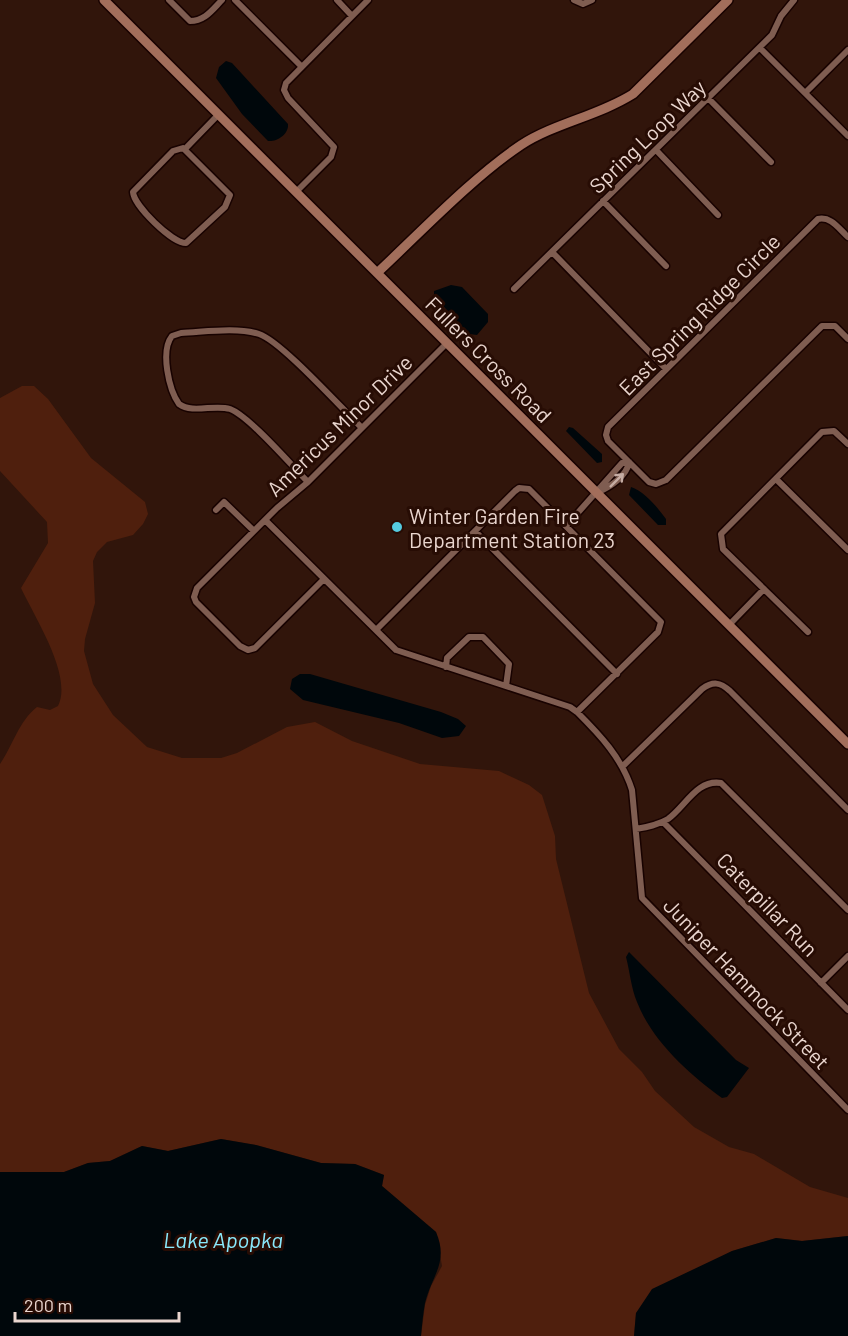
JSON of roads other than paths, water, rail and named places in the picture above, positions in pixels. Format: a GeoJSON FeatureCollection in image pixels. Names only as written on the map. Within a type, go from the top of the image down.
{"type":"FeatureCollection","features":[{"type":"Feature","properties":{"kind":"street","name":"Fullers Cross Road"},"geometry":{"type":"LineString","coordinates":[[104,0],[848,744]]}},
{"type":"Feature","properties":{"kind":"street"},"geometry":{"type":"LineString","coordinates":[[169,0],[190,21],[202,21],[222,0]]}},
{"type":"Feature","properties":{"kind":"street"},"geometry":{"type":"LineString","coordinates":[[235,0],[302,67]]}},
{"type":"Feature","properties":{"kind":"street"},"geometry":{"type":"LineString","coordinates":[[337,0],[352,16]]}},
{"type":"Feature","properties":{"kind":"street"},"geometry":{"type":"LineString","coordinates":[[296,192],[331,157],[334,147],[288,98],[284,90],[286,83],[368,0]]}},
{"type":"Feature","properties":{"kind":"street"},"geometry":{"type":"LineString","coordinates":[[574,0],[583,4],[592,0]]}},
{"type":"Feature","properties":{"kind":"street"},"geometry":{"type":"LineString","coordinates":[[377,273],[449,206],[521,145],[614,106],[633,94],[728,0]]}},
{"type":"Feature","properties":{"kind":"street","name":"Spring Loop Way"},"geometry":{"type":"LineString","coordinates":[[514,289],[760,48],[773,34],[780,16],[794,0]]}},
{"type":"Feature","properties":{"kind":"street"},"geometry":{"type":"LineString","coordinates":[[760,48],[848,136]]}},
{"type":"Feature","properties":{"kind":"street"},"geometry":{"type":"LineString","coordinates":[[805,93],[848,50]]}},
{"type":"Feature","properties":{"kind":"street"},"geometry":{"type":"LineString","coordinates":[[708,99],[771,162]]}},
{"type":"Feature","properties":{"kind":"street"},"geometry":{"type":"LineString","coordinates":[[185,149],[230,195],[225,207],[186,243],[179,243],[137,204],[133,192],[173,151],[185,149],[219,115]]}},
{"type":"Feature","properties":{"kind":"street"},"geometry":{"type":"LineString","coordinates":[[656,150],[718,215]]}},
{"type":"Feature","properties":{"kind":"street"},"geometry":{"type":"LineString","coordinates":[[603,201],[666,266]]}},
{"type":"Feature","properties":{"kind":"street","name":"East Spring Ridge Circle"},"geometry":{"type":"LineString","coordinates":[[848,237],[832,221],[825,218],[818,219],[608,427],[606,435],[608,441],[650,482],[656,484],[666,480],[822,326],[835,326],[848,339]]}},
{"type":"Feature","properties":{"kind":"street"},"geometry":{"type":"LineString","coordinates":[[552,252],[666,369]]}},
{"type":"Feature","properties":{"kind":"street"},"geometry":{"type":"LineString","coordinates":[[308,482],[238,413],[220,407],[188,408],[179,404],[168,370],[167,348],[172,336],[192,332],[249,332],[261,335],[278,346],[362,428]]}},
{"type":"Feature","properties":{"kind":"street","name":"Americus Minor Drive"},"geometry":{"type":"LineString","coordinates":[[324,579],[255,648],[248,650],[240,646],[194,597],[197,588],[265,520],[308,482],[447,343]]}},
{"type":"Feature","properties":{"kind":"street"},"geometry":{"type":"LineString","coordinates":[[808,632],[723,549],[720,542],[721,534],[822,432],[834,431],[848,444]]}},
{"type":"Feature","properties":{"kind":"street"},"geometry":{"type":"LineString","coordinates":[[567,525],[598,492],[615,482],[628,469],[629,462]]}},
{"type":"Feature","properties":{"kind":"street"},"geometry":{"type":"LineString","coordinates":[[776,479],[848,550]]}},
{"type":"Feature","properties":{"kind":"street"},"geometry":{"type":"LineString","coordinates":[[375,630],[515,491],[524,488],[535,493],[661,622],[658,632],[577,712]]}},
{"type":"Feature","properties":{"kind":"street"},"geometry":{"type":"LineString","coordinates":[[216,510],[224,502],[254,531]]}},
{"type":"Feature","properties":{"kind":"street","name":"Juniper Hammock Street"},"geometry":{"type":"LineString","coordinates":[[265,520],[401,653],[570,707],[577,712],[623,766],[632,790],[640,892],[646,904],[848,1110]]}},
{"type":"Feature","properties":{"kind":"street"},"geometry":{"type":"LineString","coordinates":[[475,531],[616,674]]}},
{"type":"Feature","properties":{"kind":"street"},"geometry":{"type":"LineString","coordinates":[[729,625],[764,589]]}},
{"type":"Feature","properties":{"kind":"street"},"geometry":{"type":"LineString","coordinates":[[446,667],[447,658],[469,637],[483,637],[509,664],[510,670],[506,686]]}},
{"type":"Feature","properties":{"kind":"street"},"geometry":{"type":"LineString","coordinates":[[623,766],[702,688],[709,683],[717,683],[730,691],[848,810]]}},
{"type":"Feature","properties":{"kind":"street"},"geometry":{"type":"LineString","coordinates":[[636,829],[663,822],[707,783],[721,783],[848,910]]}},
{"type":"Feature","properties":{"kind":"street","name":"Caterpillar Run"},"geometry":{"type":"LineString","coordinates":[[663,822],[848,1010]]}},
{"type":"Feature","properties":{"kind":"street"},"geometry":{"type":"LineString","coordinates":[[821,982],[848,956]]}},
{"type":"Feature","properties":{"kind":"water"},"geometry":{"type":"Polygon","coordinates":[[[226,61],[232,63],[288,124],[287,131],[282,137],[268,141],[242,114],[216,78],[219,67],[226,61]]]}},
{"type":"Feature","properties":{"kind":"water"},"geometry":{"type":"Polygon","coordinates":[[[451,285],[462,287],[488,314],[488,322],[477,335],[469,334],[434,296],[434,291],[451,285]]]}},
{"type":"Feature","properties":{"kind":"water"},"geometry":{"type":"Polygon","coordinates":[[[569,427],[602,454],[602,462],[597,463],[566,431],[569,427]]]}},
{"type":"Feature","properties":{"kind":"water"},"geometry":{"type":"Polygon","coordinates":[[[631,487],[641,492],[655,505],[666,519],[666,525],[658,525],[629,495],[631,487]]]}},
{"type":"Feature","properties":{"kind":"water"},"geometry":{"type":"Polygon","coordinates":[[[300,674],[310,674],[441,712],[458,719],[466,726],[459,736],[442,738],[399,723],[303,700],[290,689],[292,679],[300,674]]]}},
{"type":"Feature","properties":{"kind":"water"},"geometry":{"type":"Polygon","coordinates":[[[629,952],[736,1060],[749,1068],[727,1097],[722,1098],[697,1078],[673,1056],[652,1030],[633,991],[626,957],[629,952]]]}},
{"type":"Feature","properties":{"kind":"water","name":"Lake Apopka"},"geometry":{"type":"Polygon","coordinates":[[[221,1139],[256,1145],[321,1163],[355,1164],[384,1175],[382,1186],[436,1232],[440,1243],[440,1260],[425,1303],[421,1336],[0,1336],[0,1172],[64,1172],[88,1163],[110,1161],[142,1146],[168,1151],[221,1139]]]}},
{"type":"Feature","properties":{"kind":"water"},"geometry":{"type":"Polygon","coordinates":[[[848,1236],[848,1336],[634,1336],[636,1313],[652,1289],[732,1251],[776,1238],[802,1241],[848,1236]]]}},
{"type":"Feature","properties":{"kind":"place","name":"Winter Garden Fire Department Station 23"},"geometry":{"type":"Point","coordinates":[397,527]}}]}
